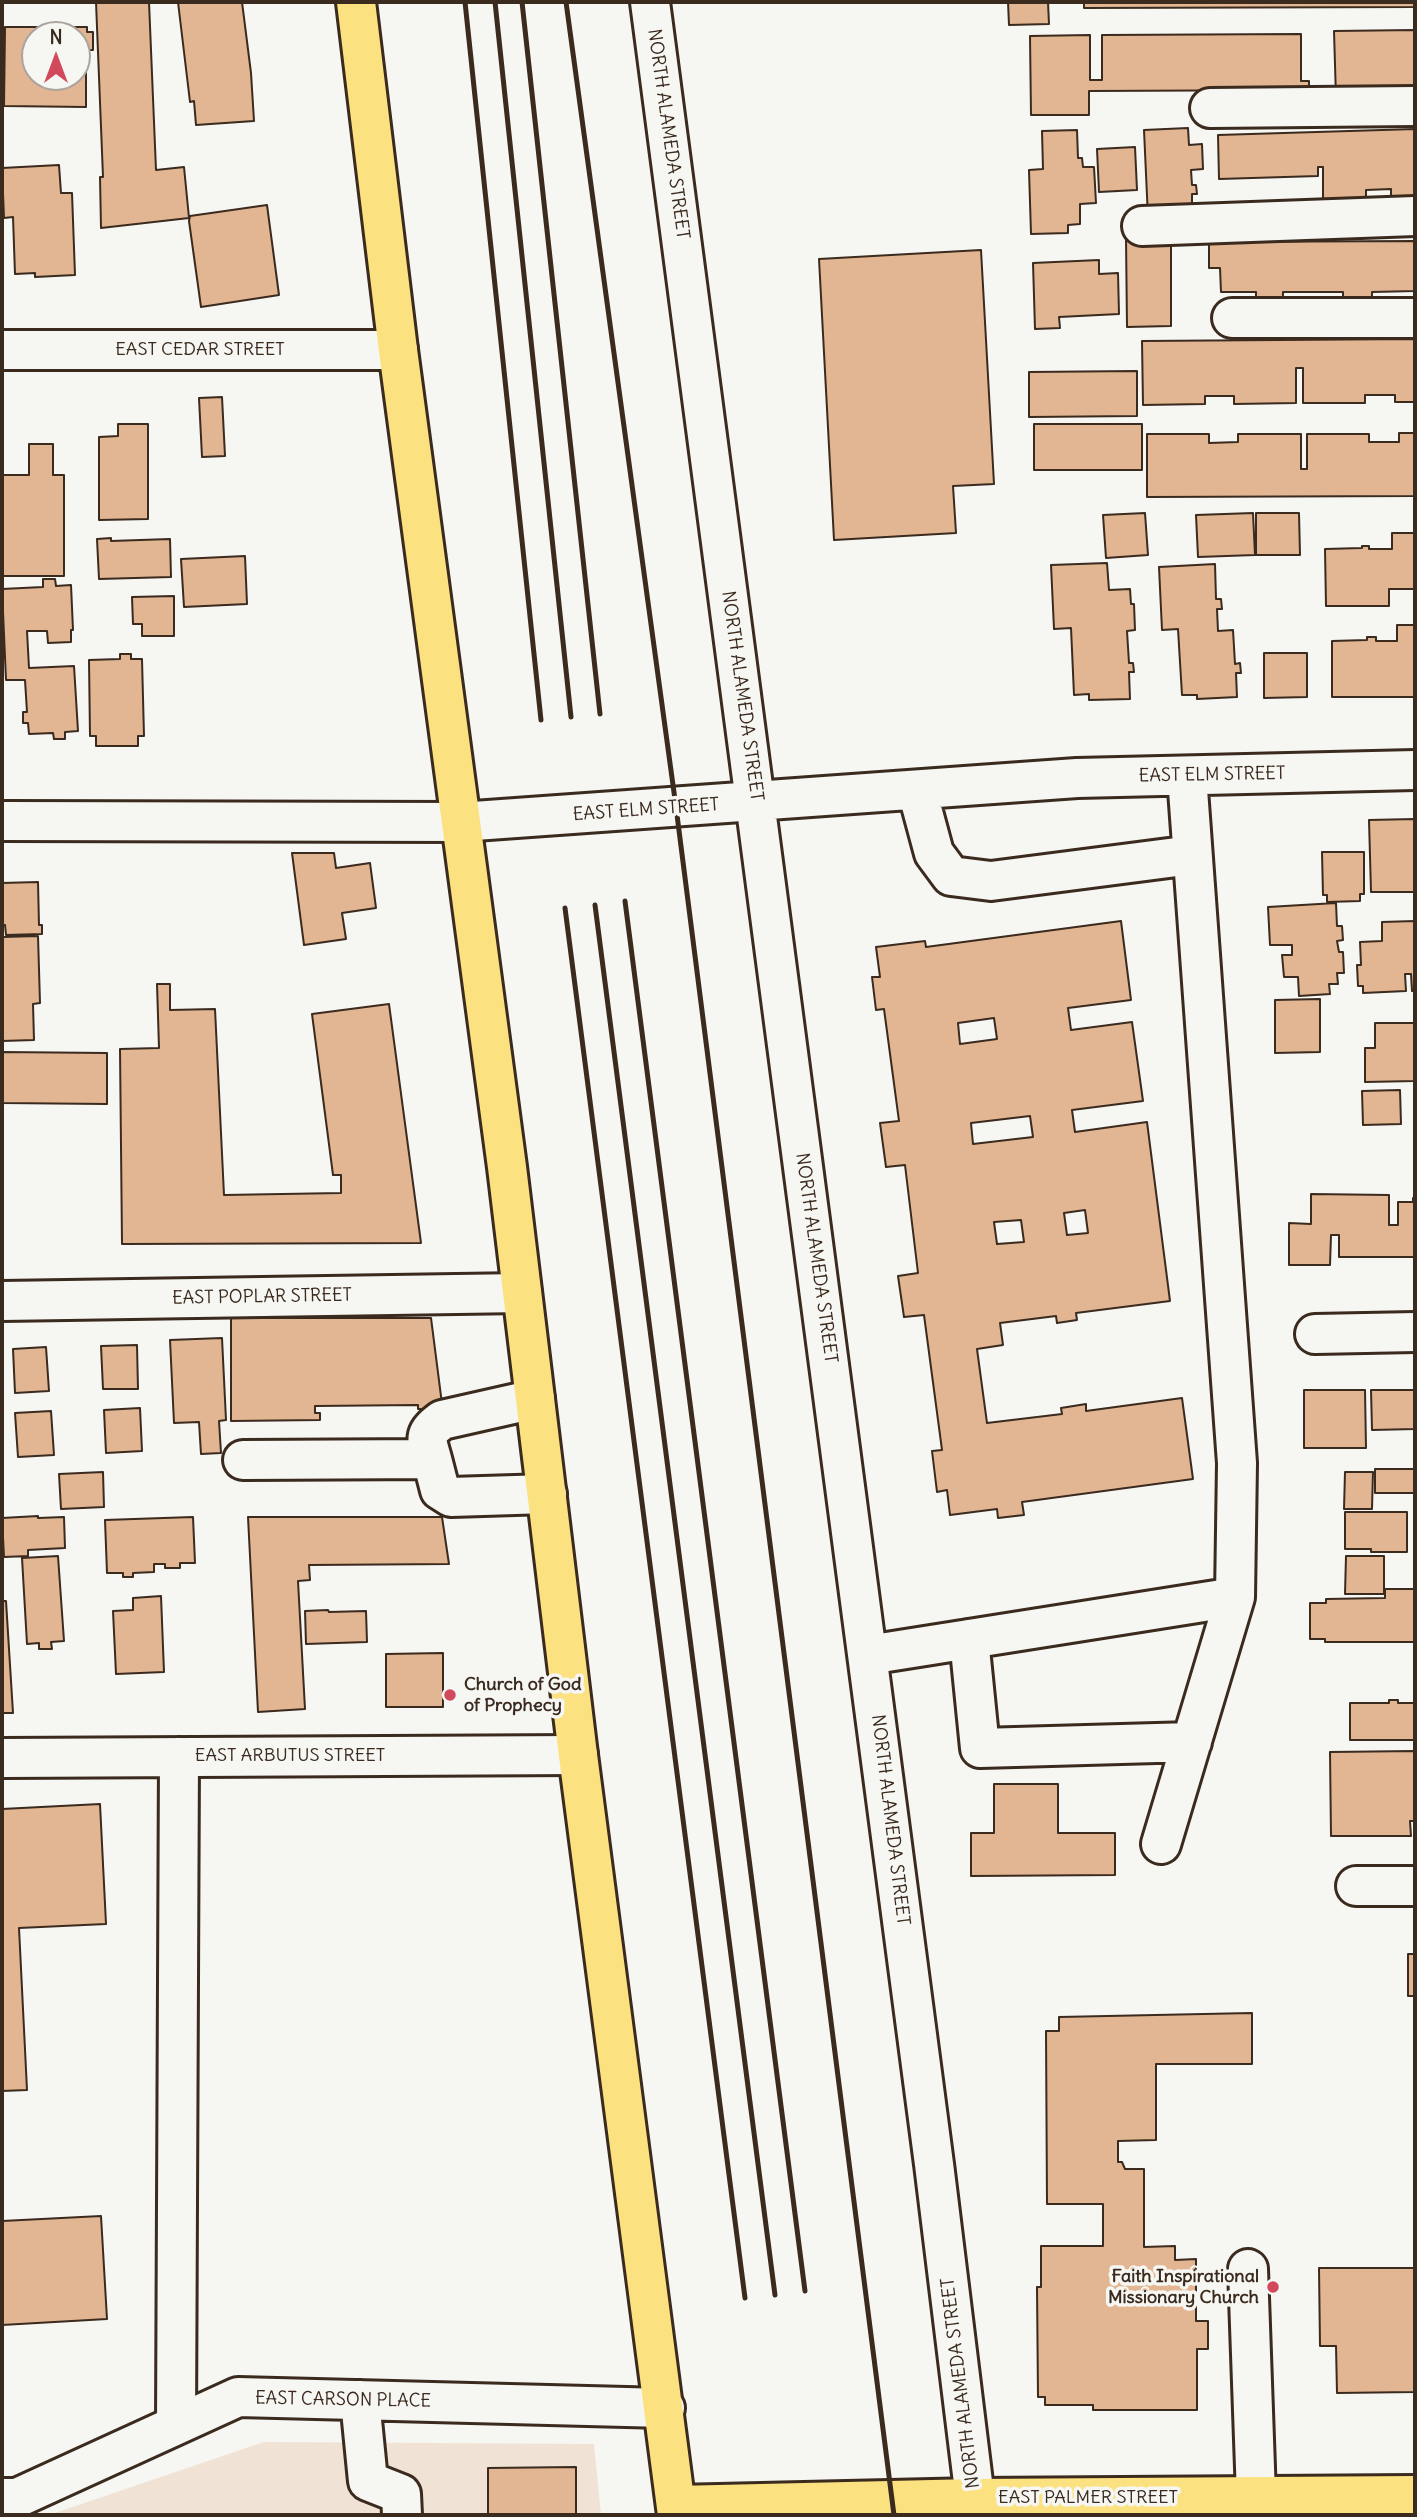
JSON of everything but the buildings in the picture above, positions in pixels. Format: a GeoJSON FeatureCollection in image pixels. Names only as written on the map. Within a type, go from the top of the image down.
{"type":"FeatureCollection","features":[{"type":"Feature","properties":{"kind":"main road"},"geometry":{"type":"LineString","coordinates":[[356,2],[398,350],[522,1293],[578,1755],[677,2510]]}},
{"type":"Feature","properties":{"kind":"main road","name":"EAST PALMER STREET"},"geometry":{"type":"LineString","coordinates":[[677,2510],[976,2507],[1256,2496],[1415,2495]]}},
{"type":"Feature","properties":{"kind":"street","name":"NORTH ALAMEDA STREET"},"geometry":{"type":"LineString","coordinates":[[650,2],[868,1655],[976,2507]]}},
{"type":"Feature","properties":{"kind":"street"},"geometry":{"type":"LineString","coordinates":[[1210,108],[1415,106]]}},
{"type":"Feature","properties":{"kind":"street"},"geometry":{"type":"LineString","coordinates":[[1142,226],[1415,215]]}},
{"type":"Feature","properties":{"kind":"street"},"geometry":{"type":"LineString","coordinates":[[1232,318],[1415,318]]}},
{"type":"Feature","properties":{"kind":"street","name":"EAST CEDAR STREET"},"geometry":{"type":"LineString","coordinates":[[2,349],[398,350]]}},
{"type":"Feature","properties":{"kind":"street","name":"EAST ELM STREET"},"geometry":{"type":"LineString","coordinates":[[2,821],[460,822],[756,803],[1077,778],[1415,771]]}},
{"type":"Feature","properties":{"kind":"street"},"geometry":{"type":"LineString","coordinates":[[1161,1844],[1235,1597],[1237,1463],[1187,776]]}},
{"type":"Feature","properties":{"kind":"street"},"geometry":{"type":"LineString","coordinates":[[917,790],[934,853],[951,876],[991,881],[1192,855]]}},
{"type":"Feature","properties":{"kind":"street","name":"EAST POPLAR STREET"},"geometry":{"type":"LineString","coordinates":[[2,1301],[522,1293]]}},
{"type":"Feature","properties":{"kind":"street"},"geometry":{"type":"LineString","coordinates":[[1315,1334],[1415,1332]]}},
{"type":"Feature","properties":{"kind":"street"},"geometry":{"type":"LineString","coordinates":[[535,1399],[442,1420],[430,1429],[426,1438],[440,1490],[451,1497],[547,1494]]}},
{"type":"Feature","properties":{"kind":"street"},"geometry":{"type":"LineString","coordinates":[[243,1460],[432,1459]]}},
{"type":"Feature","properties":{"kind":"street"},"geometry":{"type":"LineString","coordinates":[[868,1655],[1235,1597]]}},
{"type":"Feature","properties":{"kind":"street"},"geometry":{"type":"LineString","coordinates":[[969,1639],[980,1748],[1192,1742]]}},
{"type":"Feature","properties":{"kind":"street","name":"EAST ARBUTUS STREET"},"geometry":{"type":"LineString","coordinates":[[2,1758],[578,1755]]}},
{"type":"Feature","properties":{"kind":"street"},"geometry":{"type":"LineString","coordinates":[[176,2425],[179,1757]]}},
{"type":"Feature","properties":{"kind":"street"},"geometry":{"type":"LineString","coordinates":[[1356,1886],[1415,1886]]}},
{"type":"Feature","properties":{"kind":"street"},"geometry":{"type":"LineString","coordinates":[[1248,2269],[1256,2496]]}},
{"type":"Feature","properties":{"kind":"street","name":"EAST CARSON PLACE"},"geometry":{"type":"LineString","coordinates":[[2,2498],[17,2498],[238,2397],[665,2407]]}},
{"type":"Feature","properties":{"kind":"street"},"geometry":{"type":"LineString","coordinates":[[360,2400],[368,2481],[401,2494],[402,2515]]}},
{"type":"Feature","properties":{"kind":"shaded area"},"geometry":{"type":"Polygon","coordinates":[[[264,2442],[594,2444],[601,2515],[49,2515],[264,2442]]]}},
{"type":"Feature","properties":{"kind":"railway"},"geometry":{"type":"LineString","coordinates":[[465,2],[541,720]]}},
{"type":"Feature","properties":{"kind":"railway"},"geometry":{"type":"LineString","coordinates":[[495,2],[571,717]]}},
{"type":"Feature","properties":{"kind":"railway"},"geometry":{"type":"LineString","coordinates":[[522,2],[600,714]]}},
{"type":"Feature","properties":{"kind":"railway"},"geometry":{"type":"LineString","coordinates":[[566,2],[676,807],[894,2515]]}},
{"type":"Feature","properties":{"kind":"railway"},"geometry":{"type":"LineString","coordinates":[[625,901],[805,2291]]}},
{"type":"Feature","properties":{"kind":"railway"},"geometry":{"type":"LineString","coordinates":[[595,905],[775,2295]]}},
{"type":"Feature","properties":{"kind":"railway"},"geometry":{"type":"LineString","coordinates":[[565,908],[745,2298]]}},
{"type":"Feature","properties":{"kind":"place","name":"Church of God of Prophecy"},"geometry":{"type":"Point","coordinates":[450,1695]}},
{"type":"Feature","properties":{"kind":"place","name":"Faith Inspirational Missionary Church"},"geometry":{"type":"Point","coordinates":[1273,2287]}}]}
